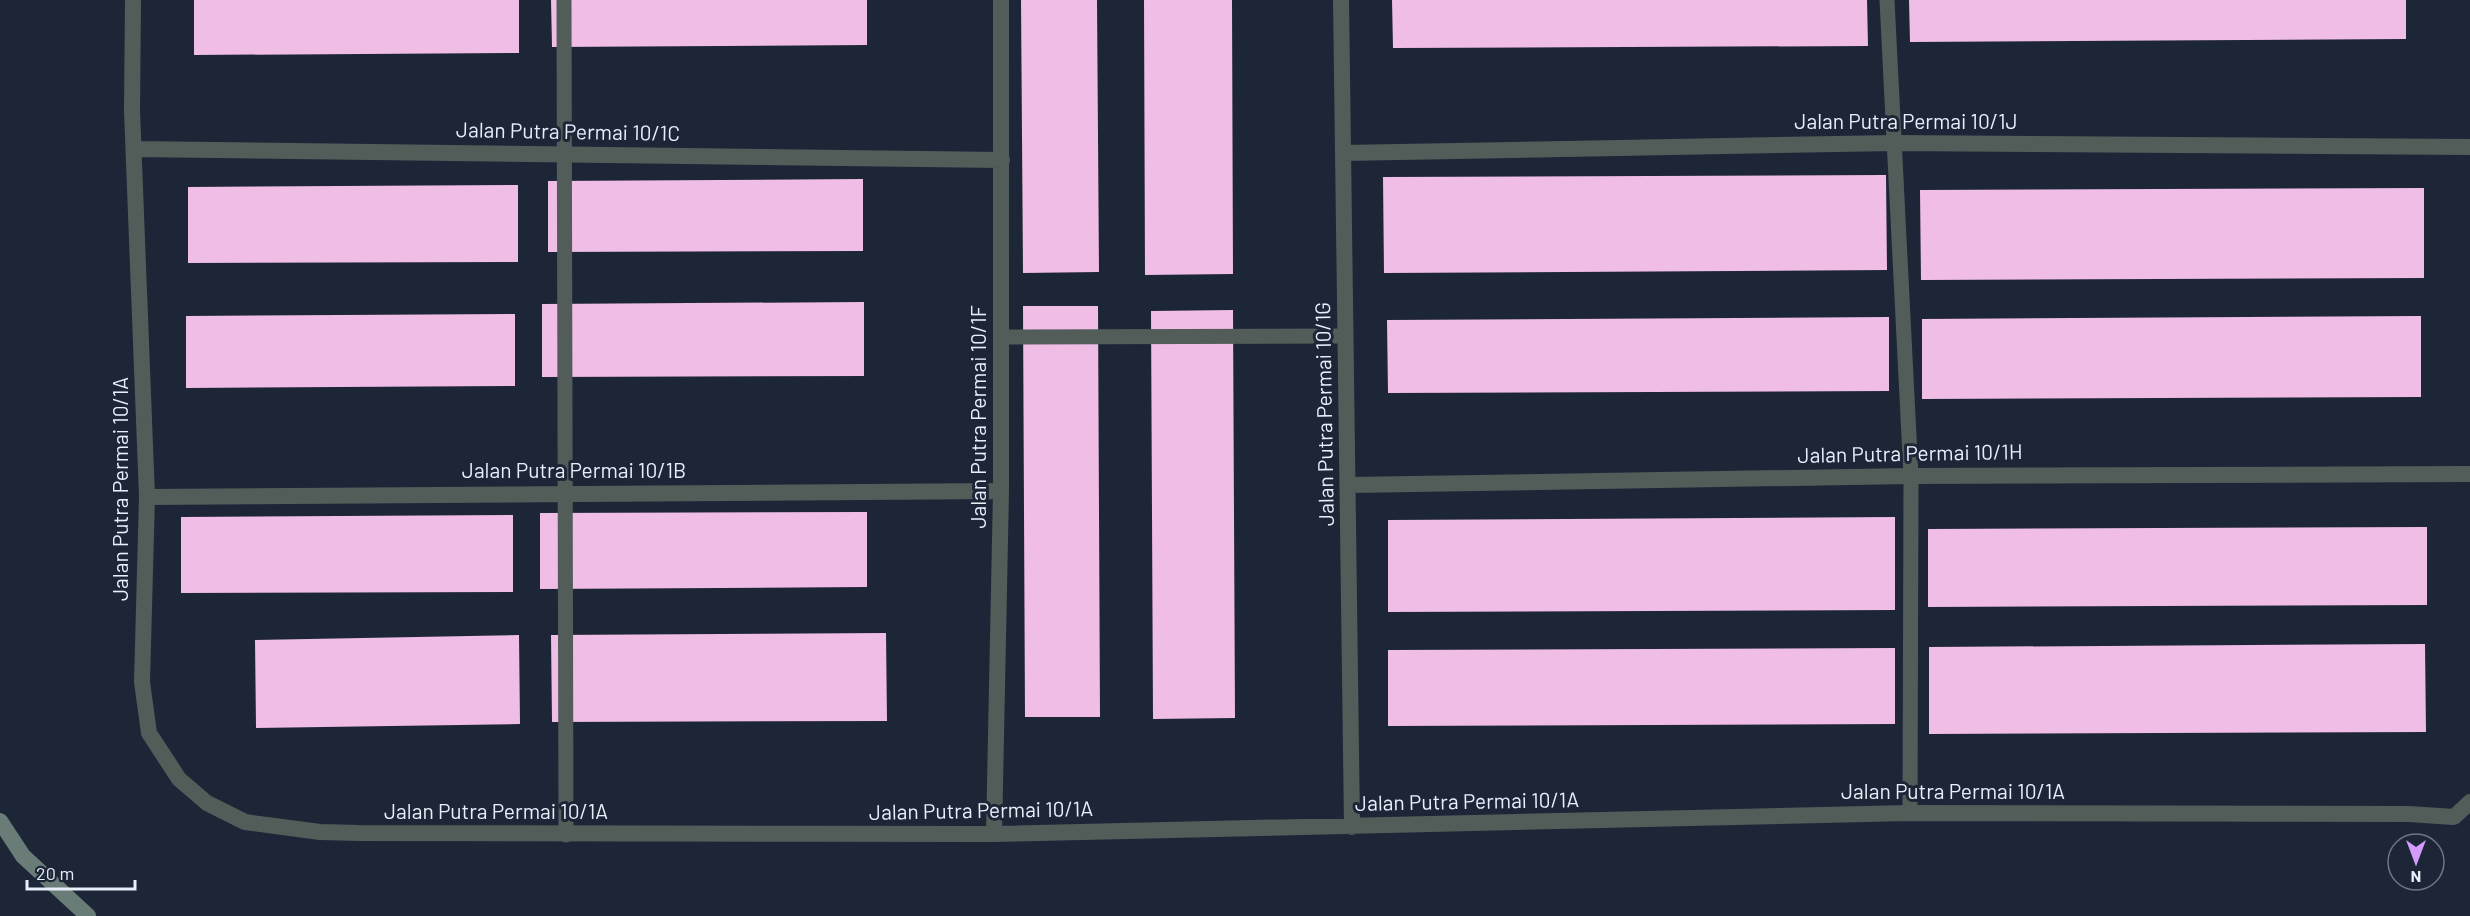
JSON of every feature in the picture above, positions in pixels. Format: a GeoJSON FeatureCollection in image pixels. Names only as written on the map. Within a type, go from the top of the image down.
{"type":"FeatureCollection","features":[{"type":"Feature","properties":{"kind":"main road"},"geometry":{"type":"LineString","coordinates":[[0,821],[23,856],[88,916]]}},
{"type":"Feature","properties":{"kind":"street","name":"Jalan Putra Permai 10/1A"},"geometry":{"type":"LineString","coordinates":[[133,0],[132,111],[147,497],[142,682],[149,733],[179,779],[207,802],[245,822],[320,832],[566,835],[994,834],[1910,813],[2409,814],[2454,817],[2470,802]]}},
{"type":"Feature","properties":{"kind":"street","name":"Jalan Putra Permai 10/1F"},"geometry":{"type":"LineString","coordinates":[[994,834],[1001,491],[1001,0]]}},
{"type":"Feature","properties":{"kind":"street","name":"Jalan Putra Permai 10/1G"},"geometry":{"type":"LineString","coordinates":[[1341,0],[1350,485],[1352,827]]}},
{"type":"Feature","properties":{"kind":"street","name":"Jalan Putra Permai 10/1J"},"geometry":{"type":"LineString","coordinates":[[1343,153],[1894,143],[2470,147]]}},
{"type":"Feature","properties":{"kind":"street","name":"Jalan Putra Permai 10/1C"},"geometry":{"type":"LineString","coordinates":[[135,149],[1002,160]]}},
{"type":"Feature","properties":{"kind":"street","name":"Jalan Putra Permai 10/1H"},"geometry":{"type":"LineString","coordinates":[[1350,485],[1911,476],[2470,474]]}},
{"type":"Feature","properties":{"kind":"street","name":"Jalan Putra Permai 10/1B"},"geometry":{"type":"LineString","coordinates":[[147,497],[1001,491]]}},
{"type":"Feature","properties":{"kind":"lane"},"geometry":{"type":"LineString","coordinates":[[564,0],[567,154],[566,835]]}},
{"type":"Feature","properties":{"kind":"lane"},"geometry":{"type":"LineString","coordinates":[[1887,0],[1911,476],[1910,813]]}},
{"type":"Feature","properties":{"kind":"lane"},"geometry":{"type":"LineString","coordinates":[[1002,337],[1346,336]]}},
{"type":"Feature","properties":{"kind":"building"},"geometry":{"type":"Polygon","coordinates":[[[194,0],[519,0],[519,53],[194,55],[194,0]]]}},
{"type":"Feature","properties":{"kind":"building"},"geometry":{"type":"Polygon","coordinates":[[[551,0],[867,0],[867,45],[552,47],[551,0]]]}},
{"type":"Feature","properties":{"kind":"building"},"geometry":{"type":"Polygon","coordinates":[[[1021,0],[1097,0],[1099,272],[1023,273],[1021,0]]]}},
{"type":"Feature","properties":{"kind":"building"},"geometry":{"type":"Polygon","coordinates":[[[1144,0],[1232,0],[1233,274],[1145,275],[1144,0]]]}},
{"type":"Feature","properties":{"kind":"building"},"geometry":{"type":"Polygon","coordinates":[[[1392,0],[1867,0],[1868,46],[1393,48],[1392,0]]]}},
{"type":"Feature","properties":{"kind":"building"},"geometry":{"type":"Polygon","coordinates":[[[1909,0],[2406,0],[2406,39],[1910,42],[1909,0]]]}},
{"type":"Feature","properties":{"kind":"building"},"geometry":{"type":"Polygon","coordinates":[[[1886,175],[1887,270],[1384,273],[1383,177],[1886,175]]]}},
{"type":"Feature","properties":{"kind":"building"},"geometry":{"type":"Polygon","coordinates":[[[863,179],[863,251],[548,252],[548,181],[863,179]]]}},
{"type":"Feature","properties":{"kind":"building"},"geometry":{"type":"Polygon","coordinates":[[[518,185],[518,262],[188,263],[188,187],[518,185]]]}},
{"type":"Feature","properties":{"kind":"building"},"geometry":{"type":"Polygon","coordinates":[[[2424,188],[2424,278],[1921,280],[1920,190],[2424,188]]]}},
{"type":"Feature","properties":{"kind":"building"},"geometry":{"type":"Polygon","coordinates":[[[864,302],[864,376],[542,377],[542,304],[864,302]]]}},
{"type":"Feature","properties":{"kind":"building"},"geometry":{"type":"Polygon","coordinates":[[[1023,306],[1098,306],[1100,717],[1025,717],[1023,306]]]}},
{"type":"Feature","properties":{"kind":"building"},"geometry":{"type":"Polygon","coordinates":[[[1233,310],[1235,718],[1153,719],[1151,311],[1233,310]]]}},
{"type":"Feature","properties":{"kind":"building"},"geometry":{"type":"Polygon","coordinates":[[[515,314],[515,386],[186,388],[186,316],[515,314]]]}},
{"type":"Feature","properties":{"kind":"building"},"geometry":{"type":"Polygon","coordinates":[[[2421,316],[2421,397],[1922,399],[1922,319],[2421,316]]]}},
{"type":"Feature","properties":{"kind":"building"},"geometry":{"type":"Polygon","coordinates":[[[1889,317],[1889,391],[1388,393],[1387,320],[1889,317]]]}},
{"type":"Feature","properties":{"kind":"building"},"geometry":{"type":"Polygon","coordinates":[[[867,512],[867,587],[540,589],[540,513],[867,512]]]}},
{"type":"Feature","properties":{"kind":"building"},"geometry":{"type":"Polygon","coordinates":[[[513,515],[513,592],[181,593],[181,517],[513,515]]]}},
{"type":"Feature","properties":{"kind":"building"},"geometry":{"type":"Polygon","coordinates":[[[1895,517],[1895,610],[1388,612],[1388,520],[1895,517]]]}},
{"type":"Feature","properties":{"kind":"building"},"geometry":{"type":"Polygon","coordinates":[[[2427,527],[2427,605],[1928,607],[1928,529],[2427,527]]]}},
{"type":"Feature","properties":{"kind":"building"},"geometry":{"type":"Polygon","coordinates":[[[886,633],[887,721],[552,722],[551,635],[886,633]]]}},
{"type":"Feature","properties":{"kind":"building"},"geometry":{"type":"Polygon","coordinates":[[[519,635],[520,724],[256,728],[255,640],[519,635]]]}},
{"type":"Feature","properties":{"kind":"building"},"geometry":{"type":"Polygon","coordinates":[[[2425,644],[2426,732],[1929,734],[1929,647],[2425,644]]]}},
{"type":"Feature","properties":{"kind":"building"},"geometry":{"type":"Polygon","coordinates":[[[1895,648],[1895,724],[1388,726],[1388,650],[1895,648]]]}}]}
